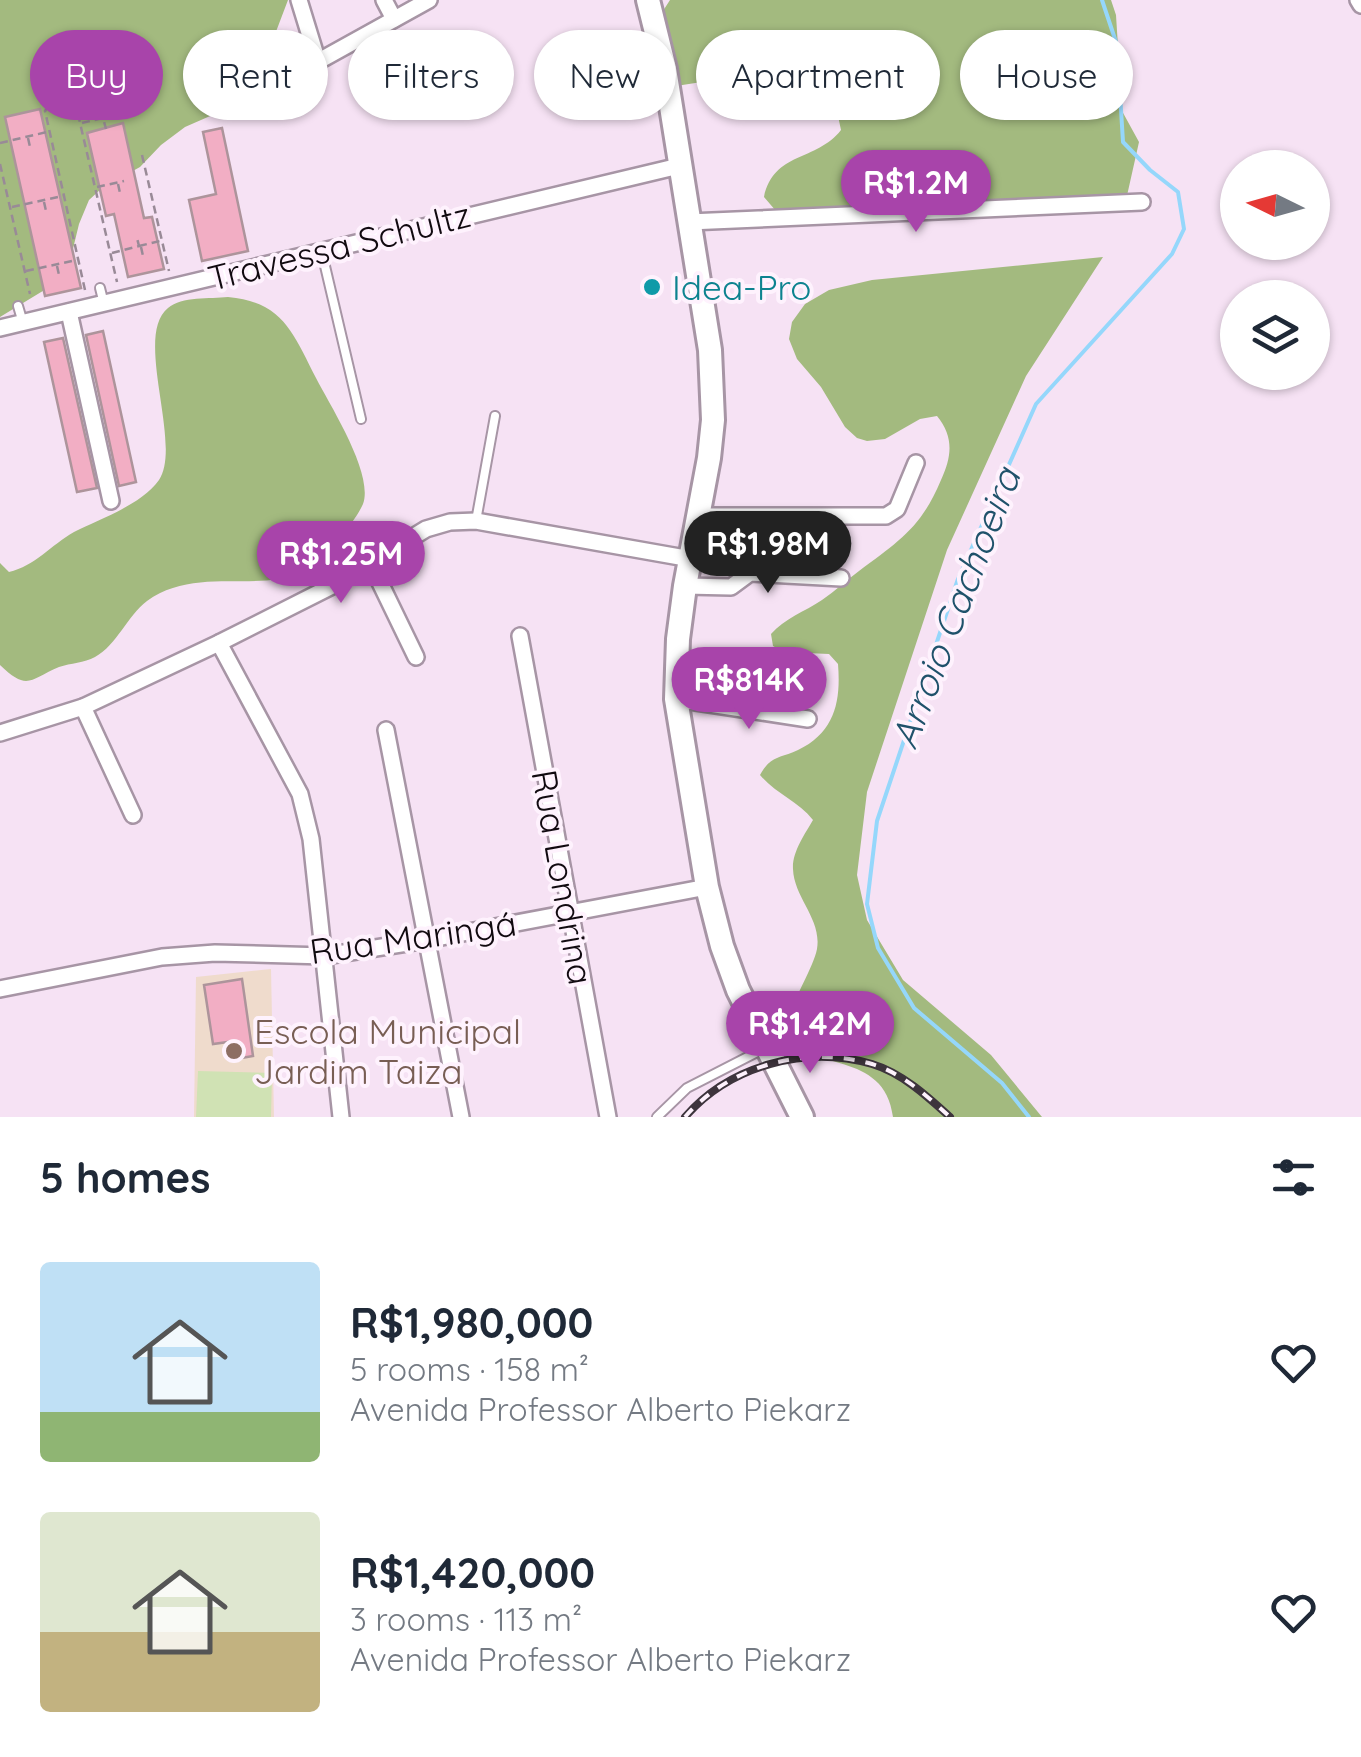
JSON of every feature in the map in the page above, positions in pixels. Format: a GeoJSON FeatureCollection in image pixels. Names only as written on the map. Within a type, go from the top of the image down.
{"type":"FeatureCollection","features":[{"type":"Feature","properties":{"kind":"main road"},"geometry":{"type":"LineString","coordinates":[[648,0],[664,69],[710,350],[713,420],[701,516],[685,586],[676,700],[707,887],[738,990],[802,1117]]}},
{"type":"Feature","properties":{"kind":"street"},"geometry":{"type":"LineString","coordinates":[[299,0],[308,30]]}},
{"type":"Feature","properties":{"kind":"street"},"geometry":{"type":"LineString","coordinates":[[384,0],[394,18]]}},
{"type":"Feature","properties":{"kind":"street"},"geometry":{"type":"LineString","coordinates":[[328,56],[428,0]]}},
{"type":"Feature","properties":{"kind":"street","name":"Travessa Schultz"},"geometry":{"type":"LineString","coordinates":[[0,328],[70,312],[102,296],[228,266],[322,250],[679,166]]}},
{"type":"Feature","properties":{"kind":"street"},"geometry":{"type":"LineString","coordinates":[[688,222],[1142,202]]}},
{"type":"Feature","properties":{"kind":"street"},"geometry":{"type":"LineString","coordinates":[[70,312],[111,502]]}},
{"type":"Feature","properties":{"kind":"street"},"geometry":{"type":"LineString","coordinates":[[701,516],[894,514],[916,463]]}},
{"type":"Feature","properties":{"kind":"street"},"geometry":{"type":"LineString","coordinates":[[0,732],[83,707],[219,643],[371,564],[426,529],[450,522],[476,521],[691,559]]}},
{"type":"Feature","properties":{"kind":"street"},"geometry":{"type":"LineString","coordinates":[[371,564],[416,657]]}},
{"type":"Feature","properties":{"kind":"street"},"geometry":{"type":"LineString","coordinates":[[685,586],[731,586],[755,572],[841,578]]}},
{"type":"Feature","properties":{"kind":"street","name":"Rua Londrina"},"geometry":{"type":"LineString","coordinates":[[520,636],[608,1117]]}},
{"type":"Feature","properties":{"kind":"street"},"geometry":{"type":"LineString","coordinates":[[219,643],[300,794],[311,840],[341,1117]]}},
{"type":"Feature","properties":{"kind":"street"},"geometry":{"type":"LineString","coordinates":[[676,700],[808,719]]}},
{"type":"Feature","properties":{"kind":"street"},"geometry":{"type":"LineString","coordinates":[[83,707],[132,815]]}},
{"type":"Feature","properties":{"kind":"street"},"geometry":{"type":"LineString","coordinates":[[386,730],[461,1117]]}},
{"type":"Feature","properties":{"kind":"street","name":"Rua Maringá"},"geometry":{"type":"LineString","coordinates":[[0,989],[162,957],[215,953],[325,956],[707,887]]}},
{"type":"Feature","properties":{"kind":"lane"},"geometry":{"type":"LineString","coordinates":[[322,250],[361,418]]}},
{"type":"Feature","properties":{"kind":"lane"},"geometry":{"type":"LineString","coordinates":[[18,306],[22,323]]}},
{"type":"Feature","properties":{"kind":"lane"},"geometry":{"type":"LineString","coordinates":[[476,521],[495,416]]}},
{"type":"Feature","properties":{"kind":"lane"},"geometry":{"type":"LineString","coordinates":[[658,1117],[687,1088],[765,1048]]}},
{"type":"Feature","properties":{"kind":"path"},"geometry":{"type":"LineString","coordinates":[[85,290],[44,111],[52,99],[66,101],[71,112],[77,110],[117,282]]}},
{"type":"Feature","properties":{"kind":"path"},"geometry":{"type":"LineString","coordinates":[[80,124],[95,120]]}},
{"type":"Feature","properties":{"kind":"path"},"geometry":{"type":"LineString","coordinates":[[104,120],[106,130]]}},
{"type":"Feature","properties":{"kind":"path"},"geometry":{"type":"LineString","coordinates":[[24,128],[30,147]]}},
{"type":"Feature","properties":{"kind":"path"},"geometry":{"type":"LineString","coordinates":[[0,143],[48,132]]}},
{"type":"Feature","properties":{"kind":"path"},"geometry":{"type":"LineString","coordinates":[[142,155],[169,271]]}},
{"type":"Feature","properties":{"kind":"path"},"geometry":{"type":"LineString","coordinates":[[0,164],[30,294]]}},
{"type":"Feature","properties":{"kind":"path"},"geometry":{"type":"LineString","coordinates":[[114,174],[120,192]]}},
{"type":"Feature","properties":{"kind":"path"},"geometry":{"type":"LineString","coordinates":[[95,188],[124,181]]}},
{"type":"Feature","properties":{"kind":"path"},"geometry":{"type":"LineString","coordinates":[[40,191],[46,211]]}},
{"type":"Feature","properties":{"kind":"path"},"geometry":{"type":"LineString","coordinates":[[10,208],[64,196]]}},
{"type":"Feature","properties":{"kind":"path"},"geometry":{"type":"LineString","coordinates":[[137,238],[143,256]]}},
{"type":"Feature","properties":{"kind":"path"},"geometry":{"type":"LineString","coordinates":[[110,253],[162,240]]}},
{"type":"Feature","properties":{"kind":"path"},"geometry":{"type":"LineString","coordinates":[[53,255],[59,274]]}},
{"type":"Feature","properties":{"kind":"path"},"geometry":{"type":"LineString","coordinates":[[24,272],[78,260]]}},
{"type":"Feature","properties":{"kind":"shaded area","name":"Escola Municipal Jardim Taiza"},"geometry":{"type":"Polygon","coordinates":[[[271,969],[274,1117],[194,1117],[196,977],[271,969]]]}},
{"type":"Feature","properties":{"kind":"green space"},"geometry":{"type":"Polygon","coordinates":[[[0,0],[288,0],[277,30],[183,30],[183,120],[201,120],[185,127],[140,167],[102,188],[89,200],[71,257],[51,286],[0,317],[0,0]]]}},
{"type":"Feature","properties":{"kind":"green space"},"geometry":{"type":"Polygon","coordinates":[[[670,0],[1111,0],[1117,30],[960,30],[960,120],[1127,120],[1139,142],[1124,209],[776,211],[764,197],[769,182],[786,164],[831,140],[841,130],[839,120],[940,120],[940,30],[696,30],[696,83],[676,86],[676,30],[664,30],[661,14],[670,0]]]}},
{"type":"Feature","properties":{"kind":"green space"},"geometry":{"type":"Polygon","coordinates":[[[1103,257],[1026,376],[947,550],[867,792],[857,875],[867,920],[903,980],[991,1055],[1042,1117],[893,1117],[887,1095],[876,1081],[845,1064],[812,1054],[799,1047],[791,1036],[790,1017],[817,949],[816,928],[793,869],[797,850],[813,820],[760,775],[772,761],[810,743],[828,725],[838,691],[838,664],[829,654],[784,652],[773,646],[771,634],[827,597],[908,532],[941,480],[949,455],[949,439],[937,416],[920,419],[885,439],[857,438],[797,359],[789,339],[792,322],[805,304],[829,290],[872,280],[1103,257]]]}},
{"type":"Feature","properties":{"kind":"green space"},"geometry":{"type":"Polygon","coordinates":[[[228,297],[262,305],[293,334],[357,459],[365,491],[361,508],[328,551],[302,572],[285,578],[206,582],[166,591],[140,607],[110,645],[95,657],[29,681],[17,678],[0,665],[0,563],[9,572],[27,565],[74,532],[131,504],[159,480],[166,442],[156,365],[159,322],[174,304],[228,297]]]}},
{"type":"Feature","properties":{"kind":"green space"},"geometry":{"type":"Polygon","coordinates":[[[198,1071],[272,1073],[271,1117],[196,1117],[198,1071]]]}},
{"type":"Feature","properties":{"kind":"building"},"geometry":{"type":"Polygon","coordinates":[[[30,111],[30,120],[43,120],[81,288],[45,296],[5,117],[30,111]]]}},
{"type":"Feature","properties":{"kind":"building"},"geometry":{"type":"Polygon","coordinates":[[[123,123],[144,218],[152,217],[164,269],[128,277],[114,214],[106,216],[87,133],[123,123]]]}},
{"type":"Feature","properties":{"kind":"building"},"geometry":{"type":"Polygon","coordinates":[[[222,128],[248,251],[202,261],[189,200],[216,194],[203,132],[222,128]]]}},
{"type":"Feature","properties":{"kind":"building"},"geometry":{"type":"Polygon","coordinates":[[[103,331],[136,482],[119,486],[86,335],[103,331]]]}},
{"type":"Feature","properties":{"kind":"building"},"geometry":{"type":"Polygon","coordinates":[[[63,338],[97,488],[77,492],[44,342],[63,338]]]}},
{"type":"Feature","properties":{"kind":"building"},"geometry":{"type":"Polygon","coordinates":[[[242,979],[253,1056],[230,1060],[228,1042],[213,1044],[204,985],[242,979]]]}},
{"type":"Feature","properties":{"kind":"waterway","name":"Arroio Cachoeira"},"geometry":{"type":"LineString","coordinates":[[1029,1117],[1002,1083],[914,1008],[878,948],[867,904],[877,821],[958,579],[1036,404],[1172,254],[1184,229],[1178,192],[1123,142],[1117,45],[1102,0]]}},
{"type":"Feature","properties":{"kind":"railway"},"geometry":{"type":"LineString","coordinates":[[685,1117],[703,1099],[747,1072],[771,1064],[821,1057],[872,1064],[894,1073],[950,1117]]}},
{"type":"Feature","properties":{"kind":"place","name":"Idea-Pro"},"geometry":{"type":"Point","coordinates":[652,287]}},
{"type":"Feature","properties":{"kind":"place","name":"Escola Municipal Jardim Taiza"},"geometry":{"type":"Point","coordinates":[234,1051]}}]}
